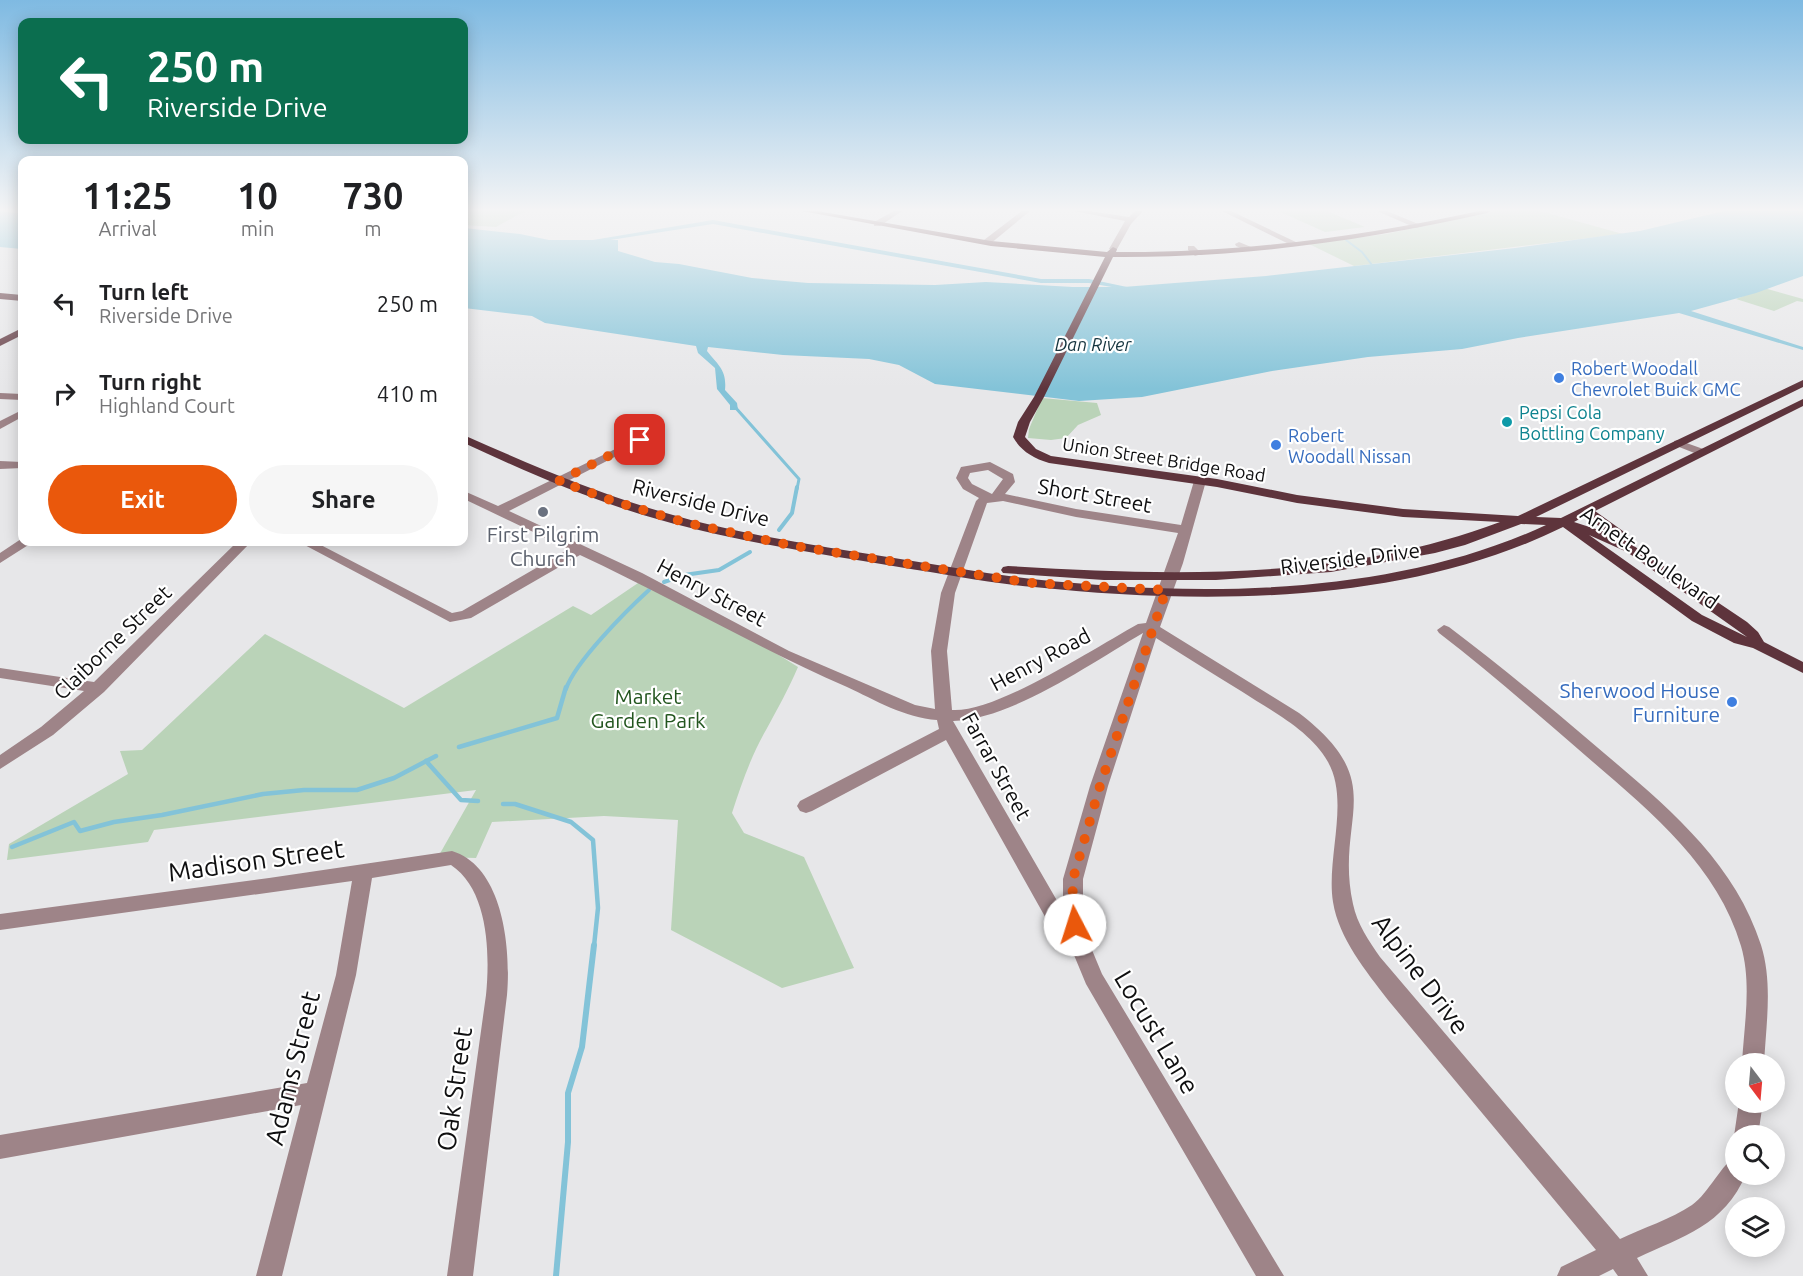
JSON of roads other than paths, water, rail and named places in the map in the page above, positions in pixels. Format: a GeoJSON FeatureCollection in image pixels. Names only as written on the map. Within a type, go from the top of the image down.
{"type":"FeatureCollection","features":[{"type":"Feature","properties":{"kind":"main road","name":"Union Street Bridge Road"},"geometry":{"type":"LineString","coordinates":[[1103,271],[1039,398],[1024,422],[1019,437],[1022,445],[1030,451],[1049,459],[1200,481],[1297,499],[1403,513],[1562,522]]}},
{"type":"Feature","properties":{"kind":"main road"},"geometry":{"type":"LineString","coordinates":[[0,291],[18,293]]}},
{"type":"Feature","properties":{"kind":"main road"},"geometry":{"type":"LineString","coordinates":[[0,296],[18,298]]}},
{"type":"Feature","properties":{"kind":"main road"},"geometry":{"type":"LineString","coordinates":[[0,335],[18,327]]}},
{"type":"Feature","properties":{"kind":"main road"},"geometry":{"type":"LineString","coordinates":[[0,343],[18,334]]}},
{"type":"Feature","properties":{"kind":"main road","name":"Riverside Drive"},"geometry":{"type":"LineString","coordinates":[[1168,584],[1357,564],[1460,542],[1521,519],[1803,383]]}},
{"type":"Feature","properties":{"kind":"main road","name":"Riverside Drive"},"geometry":{"type":"LineString","coordinates":[[468,441],[559,481],[613,501],[687,523],[867,558],[1031,583],[1168,584],[1259,590],[1394,576],[1489,553],[1562,522],[1803,402]]}},
{"type":"Feature","properties":{"kind":"main road"},"geometry":{"type":"LineString","coordinates":[[1586,510],[1620,535],[1641,555]]}},
{"type":"Feature","properties":{"kind":"main road","name":"Arnett Boulevard"},"geometry":{"type":"LineString","coordinates":[[1562,522],[1611,538],[1641,555],[1742,626],[1753,635],[1758,645]]}},
{"type":"Feature","properties":{"kind":"main road","name":"Arnett Boulevard"},"geometry":{"type":"LineString","coordinates":[[1562,522],[1697,618],[1739,640],[1758,645],[1802,666]]}},
{"type":"Feature","properties":{"kind":"main road"},"geometry":{"type":"LineString","coordinates":[[1616,559],[1641,555]]}},
{"type":"Feature","properties":{"kind":"street"},"geometry":{"type":"LineString","coordinates":[[0,396],[18,397]]}},
{"type":"Feature","properties":{"kind":"street"},"geometry":{"type":"LineString","coordinates":[[0,426],[18,415]]}},
{"type":"Feature","properties":{"kind":"street"},"geometry":{"type":"LineString","coordinates":[[500,511],[640,440]]}},
{"type":"Feature","properties":{"kind":"street"},"geometry":{"type":"LineString","coordinates":[[1678,444],[1702,452]]}},
{"type":"Feature","properties":{"kind":"street"},"geometry":{"type":"LineString","coordinates":[[0,465],[18,465]]}},
{"type":"Feature","properties":{"kind":"street"},"geometry":{"type":"LineString","coordinates":[[1168,584],[1200,481]]}},
{"type":"Feature","properties":{"kind":"street","name":"Henry Street"},"geometry":{"type":"LineString","coordinates":[[468,497],[637,576],[784,654],[946,723]]}},
{"type":"Feature","properties":{"kind":"street","name":"Short Street"},"geometry":{"type":"LineString","coordinates":[[993,497],[1186,530]]}},
{"type":"Feature","properties":{"kind":"street","name":"Farrar Street"},"geometry":{"type":"LineString","coordinates":[[993,497],[982,501],[948,592],[939,651],[946,723],[1055,916],[1077,938]]}},
{"type":"Feature","properties":{"kind":"street"},"geometry":{"type":"LineString","coordinates":[[0,559],[20,546]]}},
{"type":"Feature","properties":{"kind":"street","name":"Claiborne Street"},"geometry":{"type":"LineString","coordinates":[[0,763],[46,731],[98,688],[240,546]]}},
{"type":"Feature","properties":{"kind":"street"},"geometry":{"type":"LineString","coordinates":[[313,546],[444,617],[457,618],[580,549]]}},
{"type":"Feature","properties":{"kind":"street","name":"Locust Lane"},"geometry":{"type":"LineString","coordinates":[[1168,584],[1100,786],[1073,879],[1072,912],[1077,938],[1093,978],[1270,1276]]}},
{"type":"Feature","properties":{"kind":"street","name":"Henry Road"},"geometry":{"type":"LineString","coordinates":[[946,723],[989,709],[1026,693],[1140,628],[1152,629]]}},
{"type":"Feature","properties":{"kind":"street","name":"Alpine Drive"},"geometry":{"type":"LineString","coordinates":[[1152,629],[1293,717],[1330,750],[1342,775],[1346,799],[1340,859],[1342,899],[1350,927],[1396,993],[1635,1276]]}},
{"type":"Feature","properties":{"kind":"street"},"geometry":{"type":"LineString","coordinates":[[1444,630],[1498,671],[1632,786],[1674,826],[1712,869],[1730,895],[1744,924],[1752,948],[1756,978],[1753,1053]]}},
{"type":"Feature","properties":{"kind":"street"},"geometry":{"type":"LineString","coordinates":[[0,673],[98,688]]}},
{"type":"Feature","properties":{"kind":"street"},"geometry":{"type":"LineString","coordinates":[[806,806],[946,723]]}},
{"type":"Feature","properties":{"kind":"street","name":"Madison Street"},"geometry":{"type":"LineString","coordinates":[[0,922],[452,858],[459,860],[477,882],[491,912]]}},
{"type":"Feature","properties":{"kind":"street","name":"Adams Street"},"geometry":{"type":"LineString","coordinates":[[269,1276],[346,975],[363,872]]}},
{"type":"Feature","properties":{"kind":"street","name":"Oak Street"},"geometry":{"type":"LineString","coordinates":[[460,1276],[489,1034],[498,996],[499,945],[491,912]]}},
{"type":"Feature","properties":{"kind":"street"},"geometry":{"type":"LineString","coordinates":[[0,1147],[315,1092]]}},
{"type":"Feature","properties":{"kind":"street"},"geometry":{"type":"LineString","coordinates":[[1570,1276],[1701,1214],[1719,1199],[1728,1185]]}},
{"type":"Feature","properties":{"kind":"water","name":"Dan River"},"geometry":{"type":"Polygon","coordinates":[[[468,271],[713,271],[752,278],[808,283],[935,285],[986,282],[1073,287],[1123,287],[1314,271],[1803,271],[1803,276],[1756,293],[1691,311],[1803,347],[1803,350],[1679,313],[1462,349],[1368,357],[1272,371],[1142,397],[1079,401],[935,384],[899,365],[869,359],[783,355],[708,347],[707,351],[725,377],[725,390],[737,403],[738,410],[730,410],[730,405],[717,389],[715,368],[698,353],[696,346],[545,323],[532,316],[468,308],[468,271]]]}},
{"type":"Feature","properties":{"kind":"waterway"},"geometry":{"type":"LineString","coordinates":[[983,271],[1041,281],[1089,281],[1123,287]]}},
{"type":"Feature","properties":{"kind":"waterway"},"geometry":{"type":"LineString","coordinates":[[735,407],[799,479],[797,489]]}},
{"type":"Feature","properties":{"kind":"waterway"},"geometry":{"type":"LineString","coordinates":[[779,530],[792,513],[797,487]]}},
{"type":"Feature","properties":{"kind":"waterway"},"geometry":{"type":"LineString","coordinates":[[664,582],[684,575],[719,570],[750,552]]}},
{"type":"Feature","properties":{"kind":"waterway"},"geometry":{"type":"LineString","coordinates":[[566,689],[590,651],[649,590]]}},
{"type":"Feature","properties":{"kind":"waterway"},"geometry":{"type":"LineString","coordinates":[[459,747],[557,718],[566,687]]}},
{"type":"Feature","properties":{"kind":"waterway"},"geometry":{"type":"LineString","coordinates":[[426,761],[436,756]]}},
{"type":"Feature","properties":{"kind":"waterway"},"geometry":{"type":"LineString","coordinates":[[12,847],[74,822],[80,831],[114,822],[162,815],[263,794],[304,790],[357,790],[394,778],[426,761]]}},
{"type":"Feature","properties":{"kind":"waterway"},"geometry":{"type":"LineString","coordinates":[[426,761],[461,800],[478,801]]}},
{"type":"Feature","properties":{"kind":"waterway"},"geometry":{"type":"LineString","coordinates":[[503,804],[515,804],[571,822],[593,840],[598,908],[594,946]]}},
{"type":"Feature","properties":{"kind":"waterway"},"geometry":{"type":"LineString","coordinates":[[556,1276],[568,1142],[568,1093],[582,1047],[594,945]]}},
{"type":"Feature","properties":{"kind":"place","name":"Robert Woodall Chevrolet Buick GMC"},"geometry":{"type":"Point","coordinates":[1559,378]}},
{"type":"Feature","properties":{"kind":"place","name":"Pepsi Cola Bottling Company"},"geometry":{"type":"Point","coordinates":[1507,422]}},
{"type":"Feature","properties":{"kind":"place","name":"Robert Woodall Nissan"},"geometry":{"type":"Point","coordinates":[1276,445]}},
{"type":"Feature","properties":{"kind":"place","name":"First Pilgrim Church"},"geometry":{"type":"Point","coordinates":[543,512]}},
{"type":"Feature","properties":{"kind":"place","name":"Sherwood House Furniture"},"geometry":{"type":"Point","coordinates":[1732,702]}},
{"type":"Feature","properties":{"kind":"park label","name":"Market Garden Park"},"geometry":{"type":"Point","coordinates":[648,708]}}]}
